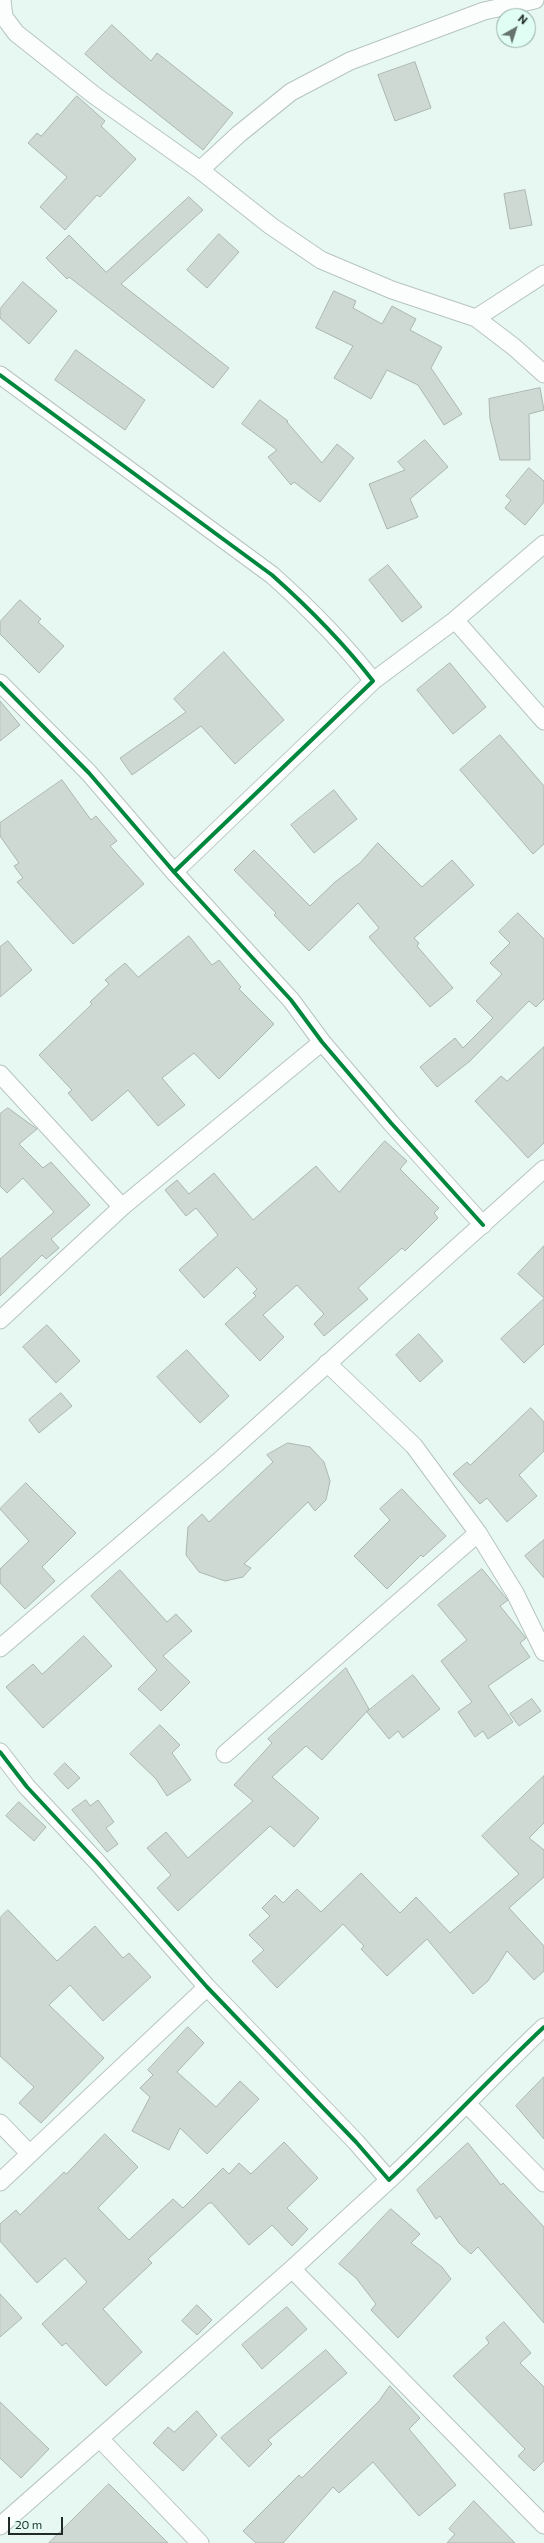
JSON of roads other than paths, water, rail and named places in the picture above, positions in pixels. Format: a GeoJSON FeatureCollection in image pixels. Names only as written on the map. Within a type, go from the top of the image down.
{"type":"FeatureCollection","features":[{"type":"Feature","properties":{"kind":"street"},"geometry":{"type":"LineString","coordinates":[[2,0],[4,17],[16,33],[94,95],[200,170],[271,226],[321,260],[392,290],[476,318],[514,347],[544,374]]}},
{"type":"Feature","properties":{"kind":"street"},"geometry":{"type":"LineString","coordinates":[[200,170],[239,134],[291,92],[350,60],[484,10],[535,0]]}},
{"type":"Feature","properties":{"kind":"street"},"geometry":{"type":"LineString","coordinates":[[476,318],[544,274]]}},
{"type":"Feature","properties":{"kind":"street"},"geometry":{"type":"LineString","coordinates":[[0,375],[272,575],[308,607],[346,646],[373,681]]}},
{"type":"Feature","properties":{"kind":"street"},"geometry":{"type":"LineString","coordinates":[[174,872],[373,681],[455,620],[544,544]]}},
{"type":"Feature","properties":{"kind":"street"},"geometry":{"type":"LineString","coordinates":[[455,620],[544,721]]}},
{"type":"Feature","properties":{"kind":"street"},"geometry":{"type":"LineString","coordinates":[[0,683],[90,773],[174,872],[291,1000],[322,1042],[391,1123],[483,1225]]}},
{"type":"Feature","properties":{"kind":"street"},"geometry":{"type":"LineString","coordinates":[[0,1320],[122,1207],[322,1042]]}},
{"type":"Feature","properties":{"kind":"street"},"geometry":{"type":"LineString","coordinates":[[0,1074],[122,1207]]}},
{"type":"Feature","properties":{"kind":"street"},"geometry":{"type":"LineString","coordinates":[[0,1648],[218,1462],[544,1169]]}},
{"type":"Feature","properties":{"kind":"street"},"geometry":{"type":"LineString","coordinates":[[327,1363],[414,1446],[478,1533],[515,1593],[544,1652]]}},
{"type":"Feature","properties":{"kind":"street"},"geometry":{"type":"LineString","coordinates":[[225,1754],[478,1533]]}},
{"type":"Feature","properties":{"kind":"street"},"geometry":{"type":"LineString","coordinates":[[0,1752],[26,1787],[98,1863],[207,1987],[356,2142],[389,2180]]}},
{"type":"Feature","properties":{"kind":"street"},"geometry":{"type":"LineString","coordinates":[[0,2182],[207,1987]]}},
{"type":"Feature","properties":{"kind":"street"},"geometry":{"type":"LineString","coordinates":[[0,2526],[292,2270],[468,2105],[504,2065],[544,2027]]}},
{"type":"Feature","properties":{"kind":"street"},"geometry":{"type":"LineString","coordinates":[[468,2105],[544,2183]]}},
{"type":"Feature","properties":{"kind":"street"},"geometry":{"type":"LineString","coordinates":[[0,2123],[30,2154]]}},
{"type":"Feature","properties":{"kind":"street"},"geometry":{"type":"LineString","coordinates":[[292,2270],[544,2525]]}},
{"type":"Feature","properties":{"kind":"street"},"geometry":{"type":"LineString","coordinates":[[100,2439],[200,2543]]}}]}
